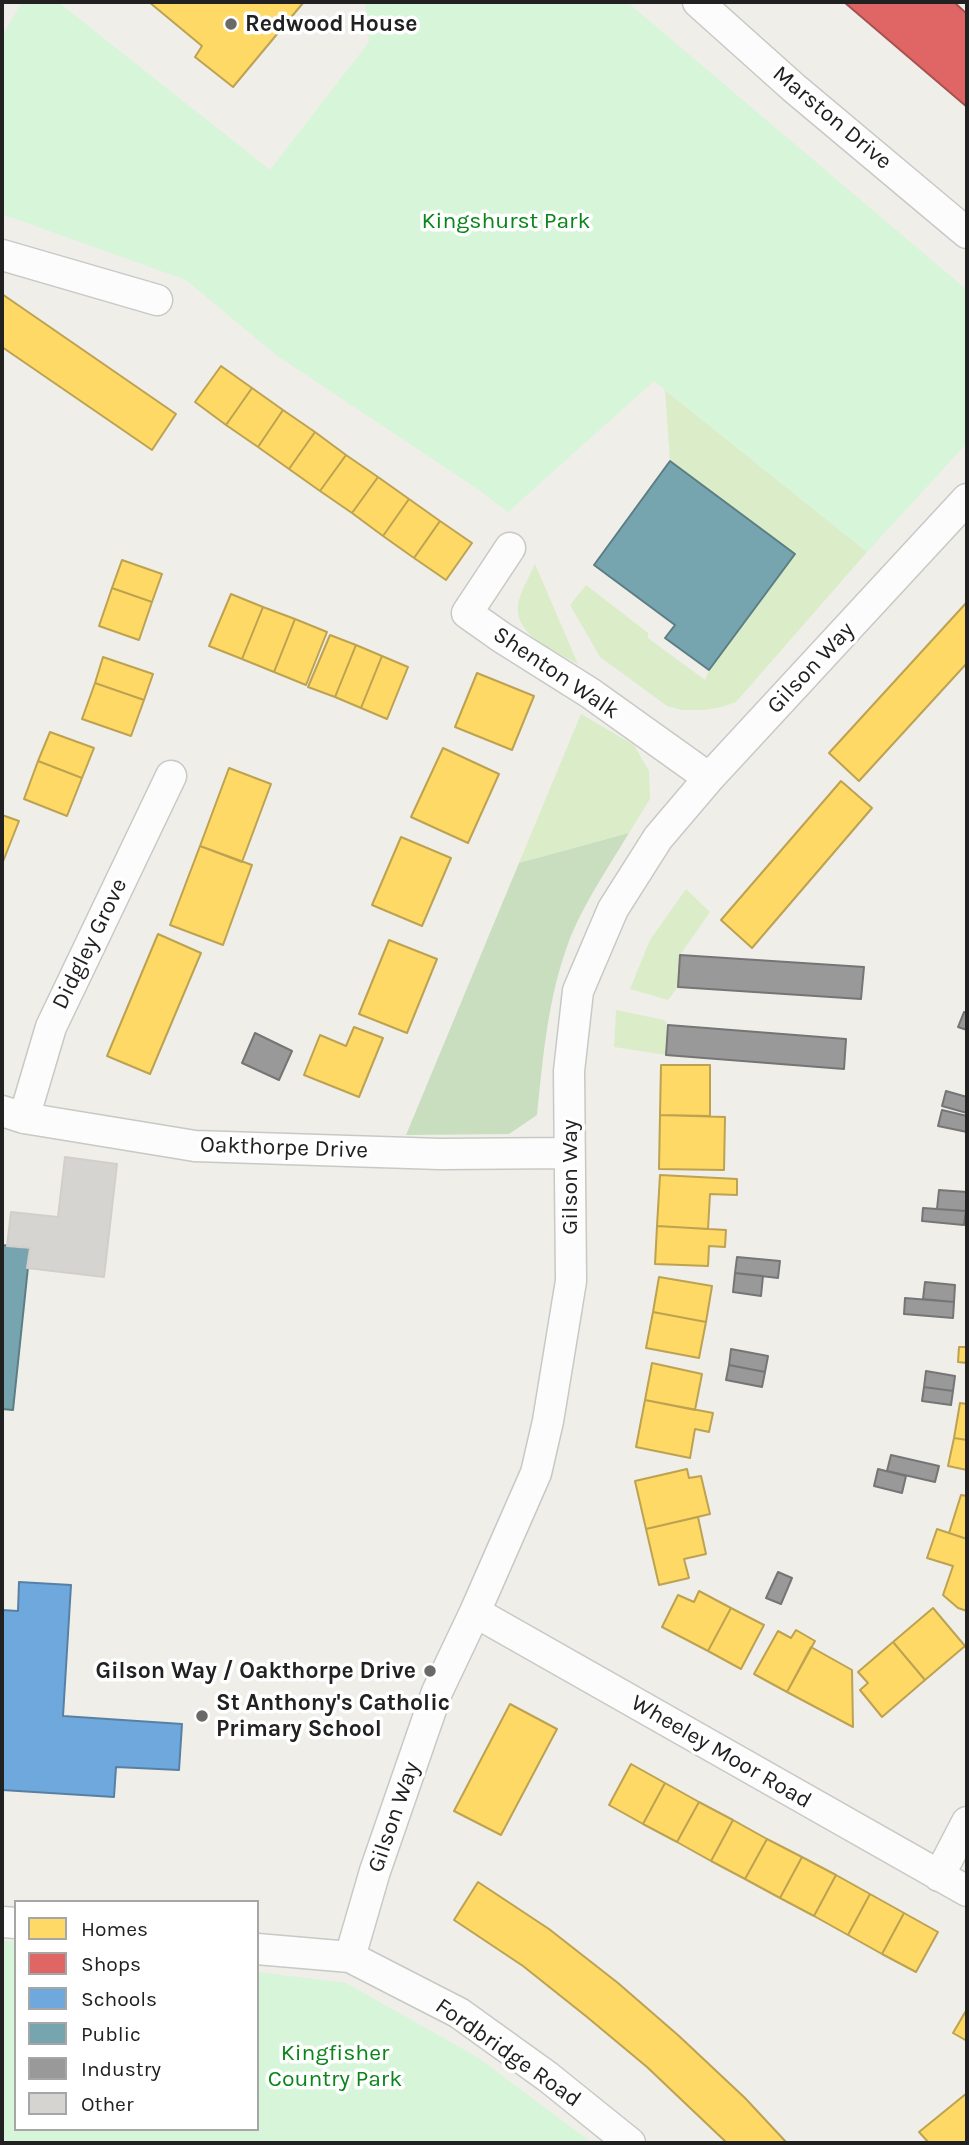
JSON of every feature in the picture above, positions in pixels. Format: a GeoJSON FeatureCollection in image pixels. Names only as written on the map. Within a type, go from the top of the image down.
{"type":"FeatureCollection","features":[{"type":"Feature","properties":{"kind":"street","name":"Marston Drive"},"geometry":{"type":"LineString","coordinates":[[698,2],[794,88],[967,233]]}},
{"type":"Feature","properties":{"kind":"street"},"geometry":{"type":"LineString","coordinates":[[2,255],[157,300]]}},
{"type":"Feature","properties":{"kind":"street","name":"Gilson Way"},"geometry":{"type":"LineString","coordinates":[[350,1957],[375,1871],[437,1692],[536,1474],[548,1421],[571,1281],[569,1071],[578,991],[613,909],[658,838],[709,778],[967,499]]}},
{"type":"Feature","properties":{"kind":"street","name":"Shenton Walk"},"geometry":{"type":"LineString","coordinates":[[510,548],[467,613],[590,693],[709,778]]}},
{"type":"Feature","properties":{"kind":"street","name":"Didgley Grove"},"geometry":{"type":"LineString","coordinates":[[13,1114],[51,1027],[171,776]]}},
{"type":"Feature","properties":{"kind":"street","name":"Oakthorpe Drive"},"geometry":{"type":"LineString","coordinates":[[13,1114],[195,1146],[440,1154],[569,1153]]}},
{"type":"Feature","properties":{"kind":"street","name":"Wheeley Moor Road"},"geometry":{"type":"LineString","coordinates":[[475,1612],[967,1891]]}},
{"type":"Feature","properties":{"kind":"street"},"geometry":{"type":"LineString","coordinates":[[939,1876],[967,1822]]}},
{"type":"Feature","properties":{"kind":"street","name":"Fordbridge Road"},"geometry":{"type":"LineString","coordinates":[[259,1949],[350,1957],[458,2013],[548,2077],[630,2143]]}},
{"type":"Feature","properties":{"kind":"green space","name":"Kingshurst Park"},"geometry":{"type":"Polygon","coordinates":[[[22,2],[58,2],[270,170],[369,42],[365,2],[627,2],[967,290],[967,443],[867,552],[654,381],[508,512],[276,355],[186,280],[2,214],[2,36],[22,2]]]}},
{"type":"Feature","properties":{"kind":"green space"},"geometry":{"type":"Polygon","coordinates":[[[665,390],[867,552],[736,702],[705,710],[682,710],[667,706],[600,657],[570,605],[586,585],[648,633],[648,638],[705,680],[709,670],[795,554],[670,461],[665,390]]]}},
{"type":"Feature","properties":{"kind":"green space"},"geometry":{"type":"Polygon","coordinates":[[[535,564],[578,664],[539,642],[523,626],[518,605],[535,564]]]}},
{"type":"Feature","properties":{"kind":"green space"},"geometry":{"type":"Polygon","coordinates":[[[581,714],[634,745],[649,771],[650,799],[629,833],[519,863],[581,714]]]}},
{"type":"Feature","properties":{"kind":"green space"},"geometry":{"type":"Polygon","coordinates":[[[629,833],[581,914],[562,962],[547,1027],[537,1115],[509,1134],[406,1135],[519,863],[629,833]]]}},
{"type":"Feature","properties":{"kind":"green space"},"geometry":{"type":"Polygon","coordinates":[[[686,889],[710,912],[680,955],[678,987],[668,1000],[630,989],[650,940],[686,889]]]}},
{"type":"Feature","properties":{"kind":"green space"},"geometry":{"type":"Polygon","coordinates":[[[616,1010],[664,1020],[668,1025],[666,1055],[614,1047],[616,1010]]]}},
{"type":"Feature","properties":{"kind":"green space","name":"Kingfisher Country Park"},"geometry":{"type":"Polygon","coordinates":[[[2,1940],[14,1942],[14,2131],[259,2131],[259,1972],[346,1983],[477,2057],[592,2143],[2,2143],[2,1940]]]}},
{"type":"Feature","properties":{"kind":"building: Homes","name":"Redwood House"},"geometry":{"type":"Polygon","coordinates":[[[149,2],[303,3],[233,87],[195,57],[202,46],[149,2]]]}},
{"type":"Feature","properties":{"kind":"building: Homes"},"geometry":{"type":"Polygon","coordinates":[[[2,294],[176,414],[152,450],[2,347],[2,294]]]}},
{"type":"Feature","properties":{"kind":"building: Homes"},"geometry":{"type":"Polygon","coordinates":[[[221,366],[252,388],[226,425],[195,402],[221,366]]]}},
{"type":"Feature","properties":{"kind":"building: Homes"},"geometry":{"type":"Polygon","coordinates":[[[252,388],[283,410],[258,447],[226,425],[252,388]]]}},
{"type":"Feature","properties":{"kind":"building: Homes"},"geometry":{"type":"Polygon","coordinates":[[[283,410],[315,432],[289,469],[258,447],[283,410]]]}},
{"type":"Feature","properties":{"kind":"building: Homes"},"geometry":{"type":"Polygon","coordinates":[[[315,432],[346,455],[320,491],[289,469],[315,432]]]}},
{"type":"Feature","properties":{"kind":"building: Homes"},"geometry":{"type":"Polygon","coordinates":[[[346,455],[378,477],[352,513],[320,491],[346,455]]]}},
{"type":"Feature","properties":{"kind":"building: Homes"},"geometry":{"type":"Polygon","coordinates":[[[378,477],[409,499],[383,536],[352,513],[378,477]]]}},
{"type":"Feature","properties":{"kind":"building: Homes"},"geometry":{"type":"Polygon","coordinates":[[[409,499],[440,521],[414,558],[383,536],[409,499]]]}},
{"type":"Feature","properties":{"kind":"building: Homes"},"geometry":{"type":"Polygon","coordinates":[[[440,521],[472,543],[446,580],[414,558],[440,521]]]}},
{"type":"Feature","properties":{"kind":"building: Homes"},"geometry":{"type":"Polygon","coordinates":[[[122,560],[162,574],[152,602],[112,588],[122,560]]]}},
{"type":"Feature","properties":{"kind":"building: Homes"},"geometry":{"type":"Polygon","coordinates":[[[112,588],[152,602],[139,640],[99,626],[112,588]]]}},
{"type":"Feature","properties":{"kind":"building: Homes"},"geometry":{"type":"Polygon","coordinates":[[[231,594],[263,607],[242,659],[209,646],[231,594]]]}},
{"type":"Feature","properties":{"kind":"building: Homes"},"geometry":{"type":"Polygon","coordinates":[[[967,602],[967,663],[859,781],[829,753],[967,602]]]}},
{"type":"Feature","properties":{"kind":"building: Homes"},"geometry":{"type":"Polygon","coordinates":[[[263,607],[295,619],[274,672],[242,659],[263,607]]]}},
{"type":"Feature","properties":{"kind":"building: Homes"},"geometry":{"type":"Polygon","coordinates":[[[295,619],[327,632],[306,685],[274,672],[295,619]]]}},
{"type":"Feature","properties":{"kind":"building: Homes"},"geometry":{"type":"Polygon","coordinates":[[[330,635],[356,645],[335,697],[308,687],[330,635]]]}},
{"type":"Feature","properties":{"kind":"building: Homes"},"geometry":{"type":"Polygon","coordinates":[[[356,645],[382,656],[361,708],[335,697],[356,645]]]}},
{"type":"Feature","properties":{"kind":"building: Homes"},"geometry":{"type":"Polygon","coordinates":[[[382,656],[408,667],[387,719],[361,708],[382,656]]]}},
{"type":"Feature","properties":{"kind":"building: Homes"},"geometry":{"type":"Polygon","coordinates":[[[103,657],[153,674],[144,700],[95,683],[103,657]]]}},
{"type":"Feature","properties":{"kind":"building: Homes"},"geometry":{"type":"Polygon","coordinates":[[[477,673],[534,696],[512,750],[455,727],[477,673]]]}},
{"type":"Feature","properties":{"kind":"building: Homes"},"geometry":{"type":"Polygon","coordinates":[[[95,683],[144,700],[131,736],[82,719],[95,683]]]}},
{"type":"Feature","properties":{"kind":"building: Homes"},"geometry":{"type":"Polygon","coordinates":[[[50,732],[94,748],[82,778],[38,761],[50,732]]]}},
{"type":"Feature","properties":{"kind":"building: Homes"},"geometry":{"type":"Polygon","coordinates":[[[443,748],[499,774],[468,843],[411,817],[443,748]]]}},
{"type":"Feature","properties":{"kind":"building: Homes"},"geometry":{"type":"Polygon","coordinates":[[[38,761],[82,778],[67,816],[24,799],[38,761]]]}},
{"type":"Feature","properties":{"kind":"building: Homes"},"geometry":{"type":"Polygon","coordinates":[[[229,768],[271,784],[242,862],[200,846],[229,768]]]}},
{"type":"Feature","properties":{"kind":"building: Homes"},"geometry":{"type":"Polygon","coordinates":[[[841,781],[872,808],[752,948],[721,920],[841,781]]]}},
{"type":"Feature","properties":{"kind":"building: Homes"},"geometry":{"type":"Polygon","coordinates":[[[2,815],[19,821],[2,864],[2,815]]]}},
{"type":"Feature","properties":{"kind":"building: Homes"},"geometry":{"type":"Polygon","coordinates":[[[401,837],[451,858],[422,926],[372,905],[401,837]]]}},
{"type":"Feature","properties":{"kind":"building: Homes"},"geometry":{"type":"Polygon","coordinates":[[[200,846],[252,865],[223,945],[170,925],[200,846]]]}},
{"type":"Feature","properties":{"kind":"building: Homes"},"geometry":{"type":"Polygon","coordinates":[[[158,934],[201,953],[150,1074],[107,1056],[158,934]]]}},
{"type":"Feature","properties":{"kind":"building: Homes"},"geometry":{"type":"Polygon","coordinates":[[[389,940],[437,959],[407,1033],[359,1014],[389,940]]]}},
{"type":"Feature","properties":{"kind":"building: Homes"},"geometry":{"type":"Polygon","coordinates":[[[354,1027],[383,1038],[359,1097],[304,1075],[320,1035],[346,1046],[354,1027]]]}},
{"type":"Feature","properties":{"kind":"building: Homes"},"geometry":{"type":"Polygon","coordinates":[[[661,1065],[710,1065],[710,1116],[660,1115],[661,1065]]]}},
{"type":"Feature","properties":{"kind":"building: Homes"},"geometry":{"type":"Polygon","coordinates":[[[660,1115],[725,1117],[724,1170],[659,1169],[660,1115]]]}},
{"type":"Feature","properties":{"kind":"building: Homes"},"geometry":{"type":"Polygon","coordinates":[[[660,1175],[737,1179],[737,1195],[710,1194],[708,1229],[657,1226],[660,1175]]]}},
{"type":"Feature","properties":{"kind":"building: Homes"},"geometry":{"type":"Polygon","coordinates":[[[657,1226],[726,1230],[725,1247],[709,1246],[708,1266],[655,1264],[657,1226]]]}},
{"type":"Feature","properties":{"kind":"building: Homes"},"geometry":{"type":"Polygon","coordinates":[[[659,1277],[712,1286],[706,1322],[653,1312],[659,1277]]]}},
{"type":"Feature","properties":{"kind":"building: Homes"},"geometry":{"type":"Polygon","coordinates":[[[653,1312],[706,1322],[699,1358],[646,1348],[653,1312]]]}},
{"type":"Feature","properties":{"kind":"building: Homes"},"geometry":{"type":"Polygon","coordinates":[[[959,1347],[967,1347],[967,1363],[958,1362],[959,1347]]]}},
{"type":"Feature","properties":{"kind":"building: Homes"},"geometry":{"type":"Polygon","coordinates":[[[652,1363],[702,1374],[695,1410],[645,1400],[652,1363]]]}},
{"type":"Feature","properties":{"kind":"building: Homes"},"geometry":{"type":"Polygon","coordinates":[[[645,1400],[713,1413],[709,1432],[695,1429],[690,1458],[636,1447],[645,1400]]]}},
{"type":"Feature","properties":{"kind":"building: Homes"},"geometry":{"type":"Polygon","coordinates":[[[960,1403],[967,1404],[967,1440],[954,1438],[960,1403]]]}},
{"type":"Feature","properties":{"kind":"building: Homes"},"geometry":{"type":"Polygon","coordinates":[[[954,1438],[967,1440],[967,1470],[948,1466],[954,1438]]]}},
{"type":"Feature","properties":{"kind":"building: Homes"},"geometry":{"type":"Polygon","coordinates":[[[687,1469],[689,1478],[701,1476],[710,1514],[646,1529],[635,1481],[687,1469]]]}},
{"type":"Feature","properties":{"kind":"building: Homes"},"geometry":{"type":"Polygon","coordinates":[[[961,1495],[967,1496],[967,1539],[949,1533],[961,1495]]]}},
{"type":"Feature","properties":{"kind":"building: Homes"},"geometry":{"type":"Polygon","coordinates":[[[698,1517],[706,1554],[684,1559],[689,1578],[659,1585],[646,1529],[698,1517]]]}},
{"type":"Feature","properties":{"kind":"building: Homes"},"geometry":{"type":"Polygon","coordinates":[[[937,1529],[967,1539],[967,1611],[958,1608],[943,1595],[953,1566],[927,1558],[937,1529]]]}},
{"type":"Feature","properties":{"kind":"building: Homes"},"geometry":{"type":"Polygon","coordinates":[[[699,1591],[731,1608],[708,1651],[662,1627],[678,1595],[694,1602],[699,1591]]]}},
{"type":"Feature","properties":{"kind":"building: Homes"},"geometry":{"type":"Polygon","coordinates":[[[731,1608],[764,1625],[741,1669],[708,1651],[731,1608]]]}},
{"type":"Feature","properties":{"kind":"building: Homes"},"geometry":{"type":"Polygon","coordinates":[[[933,1608],[965,1646],[925,1680],[893,1642],[933,1608]]]}},
{"type":"Feature","properties":{"kind":"building: Homes"},"geometry":{"type":"Polygon","coordinates":[[[796,1630],[815,1641],[787,1692],[754,1674],[778,1631],[791,1638],[796,1630]]]}},
{"type":"Feature","properties":{"kind":"building: Homes"},"geometry":{"type":"Polygon","coordinates":[[[893,1642],[925,1680],[882,1717],[860,1690],[868,1683],[858,1672],[893,1642]]]}},
{"type":"Feature","properties":{"kind":"building: Homes"},"geometry":{"type":"Polygon","coordinates":[[[811,1647],[852,1670],[853,1727],[787,1692],[811,1647]]]}},
{"type":"Feature","properties":{"kind":"building: Homes"},"geometry":{"type":"Polygon","coordinates":[[[510,1704],[557,1729],[501,1835],[454,1811],[510,1704]]]}},
{"type":"Feature","properties":{"kind":"building: Homes"},"geometry":{"type":"Polygon","coordinates":[[[631,1764],[665,1783],[643,1824],[609,1805],[631,1764]]]}},
{"type":"Feature","properties":{"kind":"building: Homes"},"geometry":{"type":"Polygon","coordinates":[[[665,1783],[699,1802],[677,1842],[643,1824],[665,1783]]]}},
{"type":"Feature","properties":{"kind":"building: Homes"},"geometry":{"type":"Polygon","coordinates":[[[699,1802],[733,1820],[711,1861],[677,1842],[699,1802]]]}},
{"type":"Feature","properties":{"kind":"building: Homes"},"geometry":{"type":"Polygon","coordinates":[[[733,1820],[767,1839],[745,1879],[711,1861],[733,1820]]]}},
{"type":"Feature","properties":{"kind":"building: Homes"},"geometry":{"type":"Polygon","coordinates":[[[767,1839],[802,1857],[780,1898],[745,1879],[767,1839]]]}},
{"type":"Feature","properties":{"kind":"building: Homes"},"geometry":{"type":"Polygon","coordinates":[[[802,1857],[836,1875],[814,1916],[780,1898],[802,1857]]]}},
{"type":"Feature","properties":{"kind":"building: Homes"},"geometry":{"type":"Polygon","coordinates":[[[836,1875],[870,1894],[848,1935],[814,1916],[836,1875]]]}},
{"type":"Feature","properties":{"kind":"building: Homes"},"geometry":{"type":"Polygon","coordinates":[[[478,1882],[549,1929],[618,1983],[745,2098],[787,2143],[727,2143],[647,2067],[587,2017],[523,1966],[454,1920],[478,1882]]]}},
{"type":"Feature","properties":{"kind":"building: Homes"},"geometry":{"type":"Polygon","coordinates":[[[870,1894],[904,1913],[882,1954],[848,1935],[870,1894]]]}},
{"type":"Feature","properties":{"kind":"building: Homes"},"geometry":{"type":"Polygon","coordinates":[[[904,1913],[938,1932],[916,1972],[882,1954],[904,1913]]]}},
{"type":"Feature","properties":{"kind":"building: Homes"},"geometry":{"type":"Polygon","coordinates":[[[967,2009],[967,2041],[953,2033],[967,2009]]]}},
{"type":"Feature","properties":{"kind":"building: Homes"},"geometry":{"type":"Polygon","coordinates":[[[967,2093],[967,2143],[929,2143],[919,2132],[967,2093]]]}},
{"type":"Feature","properties":{"kind":"building: Shops"},"geometry":{"type":"Polygon","coordinates":[[[844,2],[954,2],[967,14],[967,107],[844,2]]]}},
{"type":"Feature","properties":{"kind":"building: Schools"},"geometry":{"type":"Polygon","coordinates":[[[19,1582],[71,1585],[63,1716],[182,1724],[179,1770],[116,1767],[114,1797],[2,1790],[2,1610],[18,1611],[19,1582]]]}},
{"type":"Feature","properties":{"kind":"building: Public"},"geometry":{"type":"Polygon","coordinates":[[[670,461],[795,554],[709,670],[665,638],[675,625],[594,565],[670,461]]]}},
{"type":"Feature","properties":{"kind":"building: Public"},"geometry":{"type":"Polygon","coordinates":[[[2,1245],[30,1248],[13,1410],[2,1409],[2,1245]]]}},
{"type":"Feature","properties":{"kind":"building: Industry"},"geometry":{"type":"Polygon","coordinates":[[[680,955],[864,967],[861,999],[678,987],[680,955]]]}},
{"type":"Feature","properties":{"kind":"building: Industry"},"geometry":{"type":"Polygon","coordinates":[[[964,1012],[967,1013],[967,1030],[958,1027],[964,1012]]]}},
{"type":"Feature","properties":{"kind":"building: Industry"},"geometry":{"type":"Polygon","coordinates":[[[668,1025],[846,1039],[844,1069],[666,1055],[668,1025]]]}},
{"type":"Feature","properties":{"kind":"building: Industry"},"geometry":{"type":"Polygon","coordinates":[[[255,1033],[292,1051],[279,1080],[242,1063],[255,1033]]]}},
{"type":"Feature","properties":{"kind":"building: Industry"},"geometry":{"type":"Polygon","coordinates":[[[946,1091],[967,1097],[967,1113],[942,1106],[946,1091]]]}},
{"type":"Feature","properties":{"kind":"building: Industry"},"geometry":{"type":"Polygon","coordinates":[[[942,1110],[967,1116],[967,1132],[938,1126],[942,1110]]]}},
{"type":"Feature","properties":{"kind":"building: Industry"},"geometry":{"type":"Polygon","coordinates":[[[939,1190],[967,1192],[966,1211],[937,1209],[939,1190]]]}},
{"type":"Feature","properties":{"kind":"building: Industry"},"geometry":{"type":"Polygon","coordinates":[[[923,1208],[966,1211],[964,1225],[922,1221],[923,1208]]]}},
{"type":"Feature","properties":{"kind":"building: Industry"},"geometry":{"type":"Polygon","coordinates":[[[737,1257],[780,1261],[778,1278],[735,1273],[737,1257]]]}},
{"type":"Feature","properties":{"kind":"building: Industry"},"geometry":{"type":"Polygon","coordinates":[[[735,1273],[763,1276],[761,1296],[733,1292],[735,1273]]]}},
{"type":"Feature","properties":{"kind":"building: Industry"},"geometry":{"type":"Polygon","coordinates":[[[925,1282],[955,1285],[954,1302],[923,1299],[925,1282]]]}},
{"type":"Feature","properties":{"kind":"building: Industry"},"geometry":{"type":"Polygon","coordinates":[[[905,1298],[954,1302],[953,1318],[904,1314],[905,1298]]]}},
{"type":"Feature","properties":{"kind":"building: Industry"},"geometry":{"type":"Polygon","coordinates":[[[731,1349],[768,1356],[765,1372],[729,1365],[731,1349]]]}},
{"type":"Feature","properties":{"kind":"building: Industry"},"geometry":{"type":"Polygon","coordinates":[[[729,1365],[765,1372],[762,1387],[726,1380],[729,1365]]]}},
{"type":"Feature","properties":{"kind":"building: Industry"},"geometry":{"type":"Polygon","coordinates":[[[926,1371],[955,1376],[953,1391],[924,1387],[926,1371]]]}},
{"type":"Feature","properties":{"kind":"building: Industry"},"geometry":{"type":"Polygon","coordinates":[[[924,1387],[953,1391],[951,1405],[922,1401],[924,1387]]]}},
{"type":"Feature","properties":{"kind":"building: Industry"},"geometry":{"type":"Polygon","coordinates":[[[891,1455],[939,1466],[935,1482],[887,1471],[891,1455]]]}},
{"type":"Feature","properties":{"kind":"building: Industry"},"geometry":{"type":"Polygon","coordinates":[[[878,1469],[906,1476],[902,1493],[874,1486],[878,1469]]]}},
{"type":"Feature","properties":{"kind":"building: Industry"},"geometry":{"type":"Polygon","coordinates":[[[778,1572],[792,1578],[781,1604],[766,1598],[778,1572]]]}},
{"type":"Feature","properties":{"kind":"building: Other"},"geometry":{"type":"Polygon","coordinates":[[[65,1157],[117,1164],[104,1277],[27,1268],[30,1248],[7,1246],[11,1212],[58,1217],[65,1157]]]}},
{"type":"Feature","properties":{"kind":"place","name":"Redwood House"},"geometry":{"type":"Point","coordinates":[231,24]}},
{"type":"Feature","properties":{"kind":"place","name":"Gilson Way / Oakthorpe Drive"},"geometry":{"type":"Point","coordinates":[430,1671]}},
{"type":"Feature","properties":{"kind":"place","name":"St Anthony's Catholic Primary School"},"geometry":{"type":"Point","coordinates":[202,1716]}}]}
